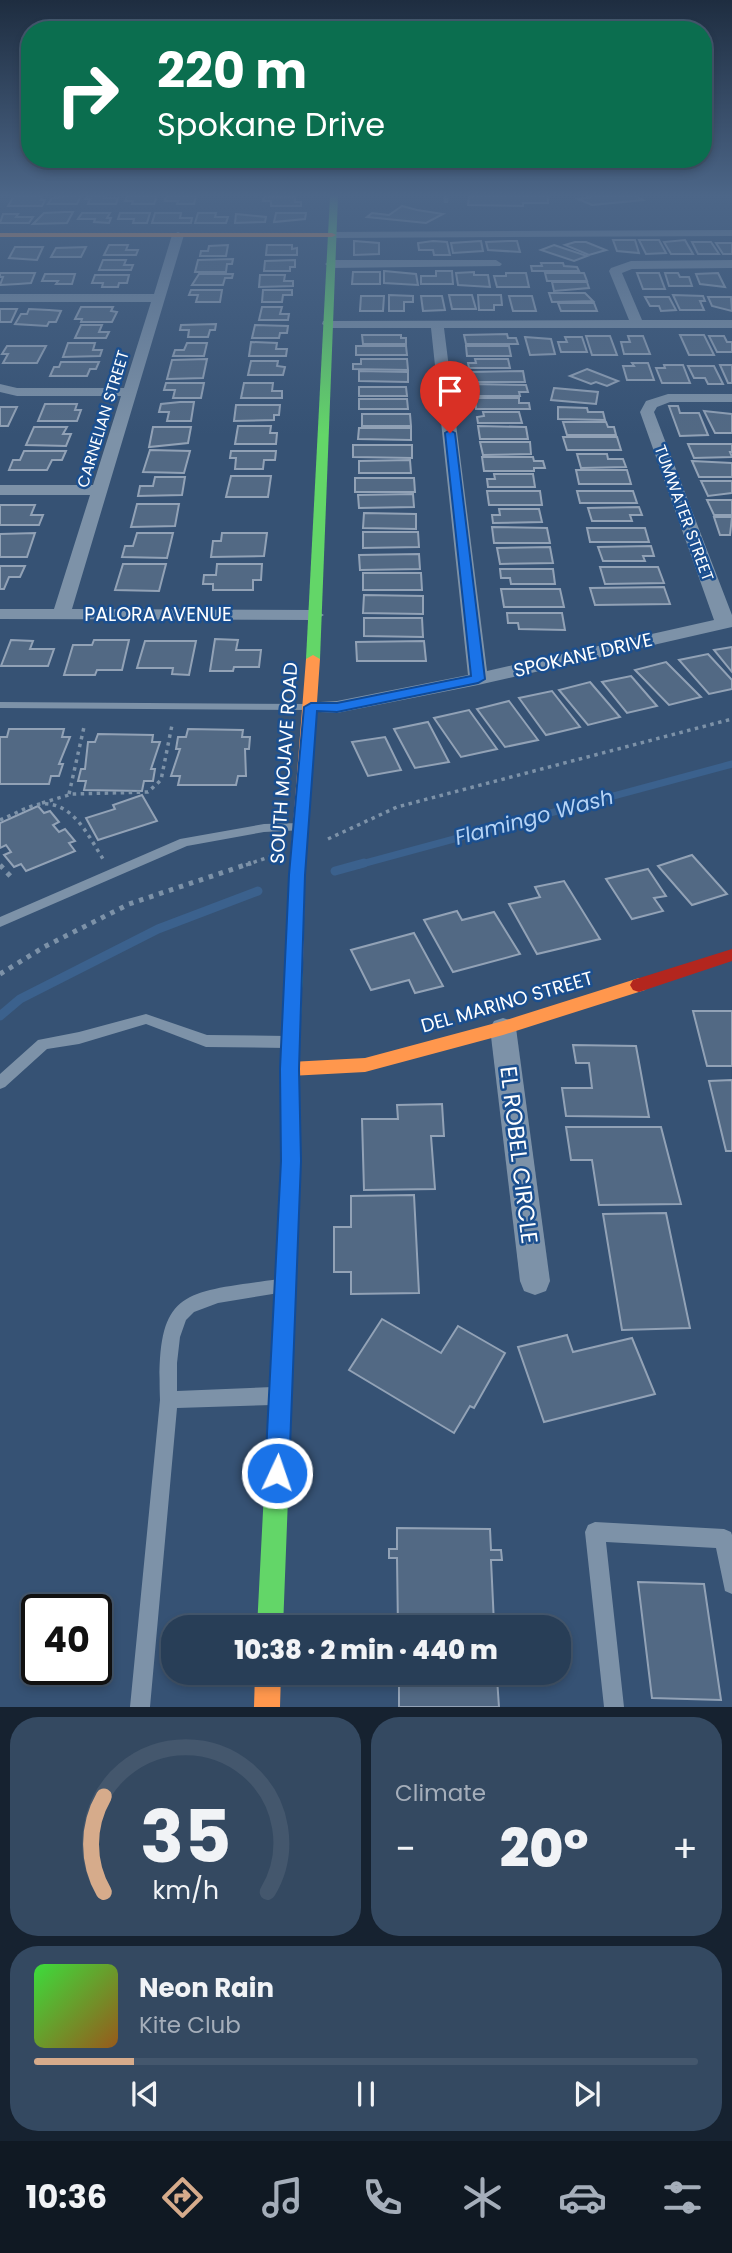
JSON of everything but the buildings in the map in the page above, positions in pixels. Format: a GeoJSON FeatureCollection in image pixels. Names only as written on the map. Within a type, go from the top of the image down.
{"type":"FeatureCollection","features":[{"type":"Feature","properties":{"kind":"street","name":"CARNELIAN STREET"},"geometry":{"type":"LineString","coordinates":[[61,614],[166,276]]}},
{"type":"Feature","properties":{"kind":"street","name":"SOUTH MOJAVE ROAD"},"geometry":{"type":"LineString","coordinates":[[271,1615],[291,1161],[290,1069],[299,848],[311,707],[330,276]]}},
{"type":"Feature","properties":{"kind":"street"},"geometry":{"type":"LineString","coordinates":[[617,276],[636,324]]}},
{"type":"Feature","properties":{"kind":"street"},"geometry":{"type":"LineString","coordinates":[[0,298],[159,298]]}},
{"type":"Feature","properties":{"kind":"street"},"geometry":{"type":"LineString","coordinates":[[328,324],[732,324]]}},
{"type":"Feature","properties":{"kind":"street"},"geometry":{"type":"LineString","coordinates":[[437,324],[478,679]]}},
{"type":"Feature","properties":{"kind":"street"},"geometry":{"type":"LineString","coordinates":[[0,388],[17,392],[130,392]]}},
{"type":"Feature","properties":{"kind":"street"},"geometry":{"type":"LineString","coordinates":[[651,404],[668,398],[732,398]]}},
{"type":"Feature","properties":{"kind":"street","name":"TUMWATER STREET"},"geometry":{"type":"LineString","coordinates":[[651,404],[647,412],[728,622]]}},
{"type":"Feature","properties":{"kind":"street"},"geometry":{"type":"LineString","coordinates":[[0,489],[99,490]]}},
{"type":"Feature","properties":{"kind":"street","name":"PALORA AVENUE"},"geometry":{"type":"LineString","coordinates":[[0,614],[315,615]]}},
{"type":"Feature","properties":{"kind":"street","name":"SPOKANE DRIVE"},"geometry":{"type":"LineString","coordinates":[[311,707],[337,708],[728,622]]}},
{"type":"Feature","properties":{"kind":"street","name":"DEL MARINO STREET"},"geometry":{"type":"LineString","coordinates":[[290,1069],[365,1065],[503,1028],[732,955]]}},
{"type":"Feature","properties":{"kind":"street","name":"EL ROBEL CIRCLE"},"geometry":{"type":"LineString","coordinates":[[503,1028],[535,1281]]}},
{"type":"Feature","properties":{"kind":"street"},"geometry":{"type":"LineString","coordinates":[[267,1707],[268,1685]]}},
{"type":"Feature","properties":{"kind":"lane"},"geometry":{"type":"LineString","coordinates":[[0,705],[311,707]]}},
{"type":"Feature","properties":{"kind":"lane"},"geometry":{"type":"LineString","coordinates":[[0,922],[184,842],[264,828],[300,827]]}},
{"type":"Feature","properties":{"kind":"lane"},"geometry":{"type":"LineString","coordinates":[[0,1083],[43,1044],[79,1038],[146,1019],[206,1041],[291,1042]]}},
{"type":"Feature","properties":{"kind":"lane"},"geometry":{"type":"LineString","coordinates":[[139,1707],[169,1400],[171,1338],[178,1318],[188,1305],[204,1299],[286,1286]]}},
{"type":"Feature","properties":{"kind":"lane"},"geometry":{"type":"LineString","coordinates":[[169,1400],[281,1396]]}},
{"type":"Feature","properties":{"kind":"lane"},"geometry":{"type":"LineString","coordinates":[[614,1707],[595,1532],[724,1539],[732,1584]]}},
{"type":"Feature","properties":{"kind":"path"},"geometry":{"type":"LineString","coordinates":[[0,974],[44,947],[129,904],[207,876],[329,839],[397,807],[732,719]]}},
{"type":"Feature","properties":{"kind":"path"},"geometry":{"type":"LineString","coordinates":[[0,820],[69,795],[89,792],[148,792],[161,780],[172,725]]}},
{"type":"Feature","properties":{"kind":"path"},"geometry":{"type":"LineString","coordinates":[[69,795],[84,727]]}},
{"type":"Feature","properties":{"kind":"path"},"geometry":{"type":"LineString","coordinates":[[42,803],[67,810],[76,818],[111,872]]}},
{"type":"Feature","properties":{"kind":"path"},"geometry":{"type":"LineString","coordinates":[[0,866],[14,880]]}},
{"type":"Feature","properties":{"kind":"waterway","name":"Flamingo Wash"},"geometry":{"type":"LineString","coordinates":[[358,865],[732,764]]}},
{"type":"Feature","properties":{"kind":"waterway","name":"Flamingo Wash"},"geometry":{"type":"LineString","coordinates":[[335,871],[364,863]]}},
{"type":"Feature","properties":{"kind":"waterway","name":"Flamingo Wash"},"geometry":{"type":"LineString","coordinates":[[0,1016],[20,999],[158,929],[258,891]]}},
{"type":"Feature","properties":{"kind":"traffic: fast"},"geometry":{"type":"LineString","coordinates":[[313,659],[330,276]]}},
{"type":"Feature","properties":{"kind":"traffic: fast"},"geometry":{"type":"LineString","coordinates":[[271,1615],[291,1161],[290,1069],[294,962]]}},
{"type":"Feature","properties":{"kind":"traffic: slow"},"geometry":{"type":"LineString","coordinates":[[294,962],[297,875],[313,659]]}},
{"type":"Feature","properties":{"kind":"traffic: slow"},"geometry":{"type":"LineString","coordinates":[[290,1069],[365,1065],[503,1028],[639,985]]}},
{"type":"Feature","properties":{"kind":"traffic: slow"},"geometry":{"type":"LineString","coordinates":[[267,1707],[268,1685]]}},
{"type":"Feature","properties":{"kind":"traffic: jam"},"geometry":{"type":"LineString","coordinates":[[639,985],[732,955]]}},
{"type":"Feature","properties":{"kind":"route"},"geometry":{"type":"LineString","coordinates":[[277,1473],[291,1161],[290,1069],[297,875],[311,707],[337,708],[478,679],[450,433]]}}]}
